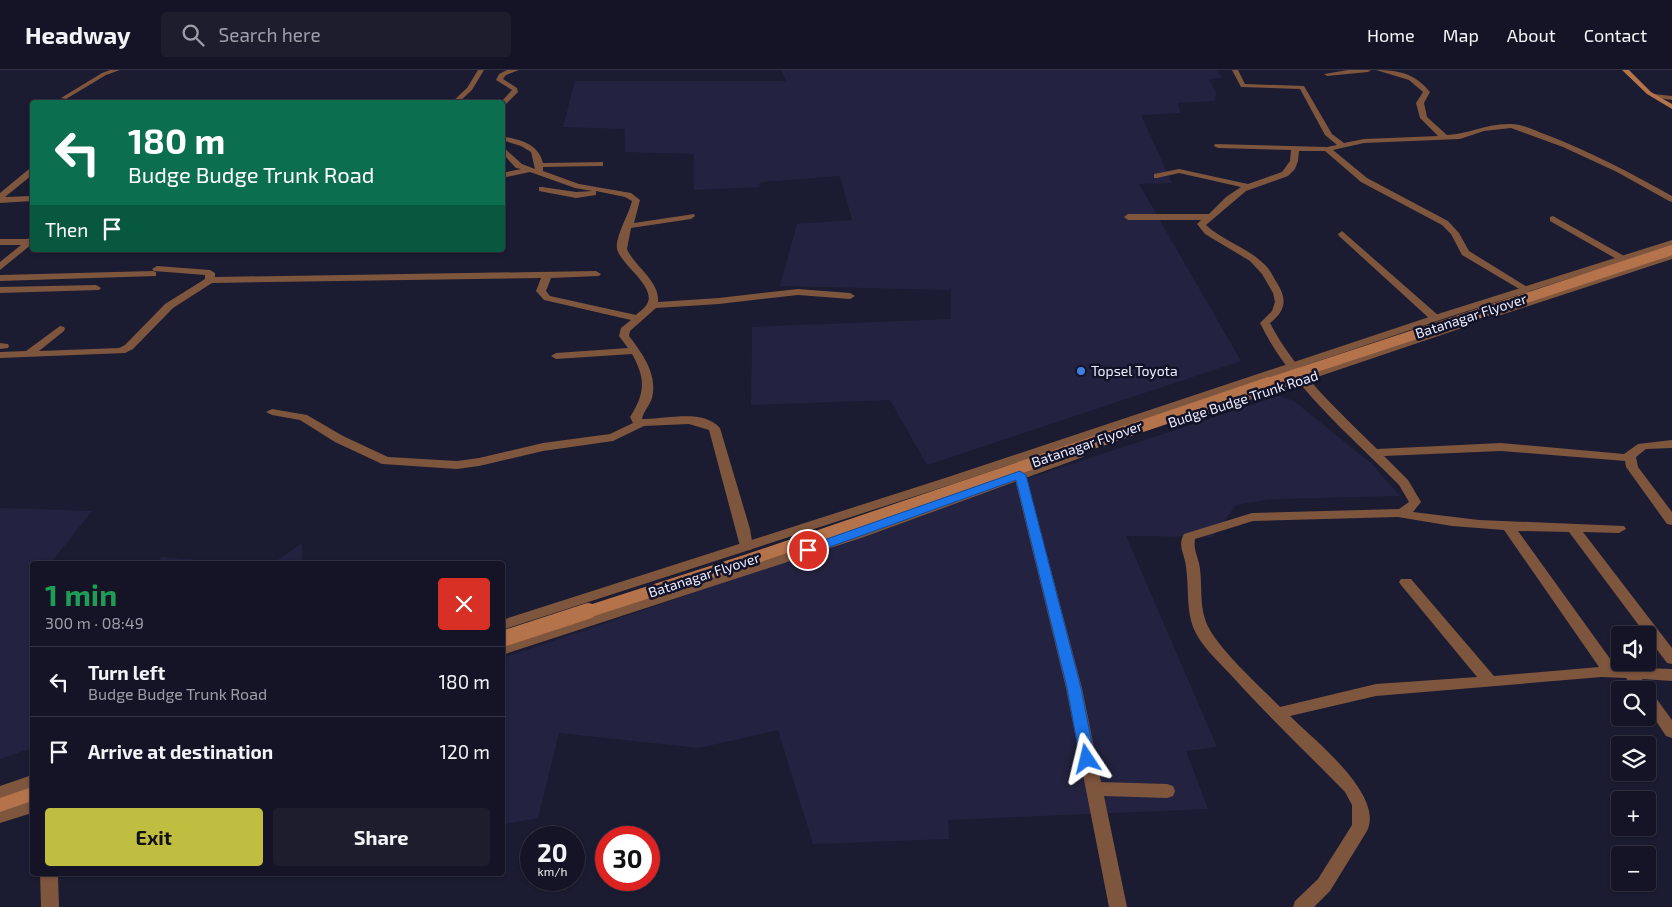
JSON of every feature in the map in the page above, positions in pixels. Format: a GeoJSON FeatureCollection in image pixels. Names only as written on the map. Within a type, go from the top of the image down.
{"type":"FeatureCollection","features":[{"type":"Feature","properties":{"kind":"main road"},"geometry":{"type":"LineString","coordinates":[[1625,70],[1654,96],[1672,107]]}},
{"type":"Feature","properties":{"kind":"main road","name":"Batanagar Flyover"},"geometry":{"type":"LineString","coordinates":[[505,638],[745,561],[1157,420],[1672,250]]}},
{"type":"Feature","properties":{"kind":"main road"},"geometry":{"type":"LineString","coordinates":[[0,805],[30,795]]}},
{"type":"Feature","properties":{"kind":"street"},"geometry":{"type":"LineString","coordinates":[[64,98],[104,74],[117,70]]}},
{"type":"Feature","properties":{"kind":"street"},"geometry":{"type":"LineString","coordinates":[[457,100],[470,88],[481,70]]}},
{"type":"Feature","properties":{"kind":"street"},"geometry":{"type":"LineString","coordinates":[[505,103],[515,92],[515,89],[500,80],[500,77],[516,70]]}},
{"type":"Feature","properties":{"kind":"street"},"geometry":{"type":"LineString","coordinates":[[1235,70],[1243,86],[1302,87],[1329,135],[1342,145]]}},
{"type":"Feature","properties":{"kind":"street"},"geometry":{"type":"LineString","coordinates":[[1327,74],[1368,70]]}},
{"type":"Feature","properties":{"kind":"street"},"geometry":{"type":"LineString","coordinates":[[1379,70],[1409,77],[1420,82],[1427,92],[1420,103],[1424,118],[1444,137]]}},
{"type":"Feature","properties":{"kind":"street"},"geometry":{"type":"LineString","coordinates":[[1654,96],[1672,98]]}},
{"type":"Feature","properties":{"kind":"street"},"geometry":{"type":"LineString","coordinates":[[1218,146],[1327,149],[1373,141],[1465,136],[1477,130],[1511,126],[1521,128],[1566,146],[1620,170],[1672,199]]}},
{"type":"Feature","properties":{"kind":"street"},"geometry":{"type":"LineString","coordinates":[[505,139],[533,150],[539,159],[536,170]]}},
{"type":"Feature","properties":{"kind":"street"},"geometry":{"type":"LineString","coordinates":[[1294,149],[1296,161],[1290,170],[1273,180],[1248,186],[1225,202],[1211,217],[1203,222],[1202,226],[1219,240],[1259,264],[1276,287],[1280,300],[1278,310],[1274,316],[1267,320],[1266,327],[1300,379],[1404,483],[1415,502],[1411,508],[1397,513]]}},
{"type":"Feature","properties":{"kind":"street"},"geometry":{"type":"LineString","coordinates":[[1327,149],[1364,180],[1445,223],[1456,233],[1465,253],[1526,290]]}},
{"type":"Feature","properties":{"kind":"street"},"geometry":{"type":"LineString","coordinates":[[505,152],[519,166],[536,170],[578,186],[628,195],[636,200],[635,211],[622,243],[622,250],[653,293],[652,305]]}},
{"type":"Feature","properties":{"kind":"street"},"geometry":{"type":"LineString","coordinates":[[505,175],[536,170],[600,164]]}},
{"type":"Feature","properties":{"kind":"street"},"geometry":{"type":"LineString","coordinates":[[1158,176],[1179,171],[1248,186]]}},
{"type":"Feature","properties":{"kind":"street"},"geometry":{"type":"LineString","coordinates":[[0,199],[30,173]]}},
{"type":"Feature","properties":{"kind":"street"},"geometry":{"type":"LineString","coordinates":[[542,189],[576,195],[608,191]]}},
{"type":"Feature","properties":{"kind":"street"},"geometry":{"type":"LineString","coordinates":[[0,199],[30,199]]}},
{"type":"Feature","properties":{"kind":"street"},"geometry":{"type":"LineString","coordinates":[[629,226],[691,216]]}},
{"type":"Feature","properties":{"kind":"street"},"geometry":{"type":"LineString","coordinates":[[1128,217],[1211,217]]}},
{"type":"Feature","properties":{"kind":"street"},"geometry":{"type":"LineString","coordinates":[[1553,219],[1623,259]]}},
{"type":"Feature","properties":{"kind":"street"},"geometry":{"type":"LineString","coordinates":[[1342,234],[1435,318]]}},
{"type":"Feature","properties":{"kind":"street"},"geometry":{"type":"LineString","coordinates":[[0,242],[30,241]]}},
{"type":"Feature","properties":{"kind":"street"},"geometry":{"type":"LineString","coordinates":[[0,267],[30,242]]}},
{"type":"Feature","properties":{"kind":"street","name":"Budge Budge Trunk Road"},"geometry":{"type":"LineString","coordinates":[[505,624],[746,547],[1435,318],[1672,243]]}},
{"type":"Feature","properties":{"kind":"street","name":"Budge Budge Trunk Road"},"geometry":{"type":"LineString","coordinates":[[505,649],[859,534],[1020,475],[1300,379],[1672,256]]}},
{"type":"Feature","properties":{"kind":"street"},"geometry":{"type":"LineString","coordinates":[[0,278],[155,271],[210,273],[210,280]]}},
{"type":"Feature","properties":{"kind":"street"},"geometry":{"type":"LineString","coordinates":[[547,274],[540,291],[546,298],[637,318]]}},
{"type":"Feature","properties":{"kind":"street"},"geometry":{"type":"LineString","coordinates":[[1,349],[27,354],[109,353],[126,350],[169,306],[192,294],[210,280],[596,274]]}},
{"type":"Feature","properties":{"kind":"street"},"geometry":{"type":"LineString","coordinates":[[0,290],[96,288]]}},
{"type":"Feature","properties":{"kind":"street"},"geometry":{"type":"LineString","coordinates":[[642,423],[638,422],[636,417],[647,395],[646,373],[635,351],[624,336],[625,330],[652,305],[719,301],[798,292],[850,296]]}},
{"type":"Feature","properties":{"kind":"street"},"geometry":{"type":"LineString","coordinates":[[27,354],[60,329]]}},
{"type":"Feature","properties":{"kind":"street"},"geometry":{"type":"LineString","coordinates":[[556,356],[635,351]]}},
{"type":"Feature","properties":{"kind":"street"},"geometry":{"type":"LineString","coordinates":[[272,412],[303,417],[339,439],[386,461],[457,465],[479,462],[543,446],[613,437],[642,423],[693,422],[709,424],[714,428],[743,529],[746,547]]}},
{"type":"Feature","properties":{"kind":"street"},"geometry":{"type":"LineString","coordinates":[[1672,444],[1638,447],[1632,451],[1630,457],[1632,467],[1672,521]]}},
{"type":"Feature","properties":{"kind":"street"},"geometry":{"type":"LineString","coordinates":[[1374,453],[1501,447],[1630,457]]}},
{"type":"Feature","properties":{"kind":"street"},"geometry":{"type":"LineString","coordinates":[[1020,475],[1074,688],[1118,907]]}},
{"type":"Feature","properties":{"kind":"street"},"geometry":{"type":"LineString","coordinates":[[1302,907],[1324,885],[1361,826],[1360,805],[1351,787],[1213,646],[1201,629],[1197,618],[1193,564],[1187,546],[1188,537],[1252,516],[1397,513],[1468,525],[1619,529]]}},
{"type":"Feature","properties":{"kind":"street"},"geometry":{"type":"LineString","coordinates":[[1507,525],[1611,672]]}},
{"type":"Feature","properties":{"kind":"street"},"geometry":{"type":"LineString","coordinates":[[1573,528],[1672,660]]}},
{"type":"Feature","properties":{"kind":"street"},"geometry":{"type":"LineString","coordinates":[[1406,582],[1490,682]]}},
{"type":"Feature","properties":{"kind":"street"},"geometry":{"type":"LineString","coordinates":[[1278,713],[1376,690],[1611,672],[1672,675]]}},
{"type":"Feature","properties":{"kind":"street"},"geometry":{"type":"LineString","coordinates":[[1629,672],[1636,681]]}},
{"type":"Feature","properties":{"kind":"street"},"geometry":{"type":"LineString","coordinates":[[1656,709],[1672,732]]}},
{"type":"Feature","properties":{"kind":"street"},"geometry":{"type":"LineString","coordinates":[[0,793],[30,783]]}},
{"type":"Feature","properties":{"kind":"street"},"geometry":{"type":"LineString","coordinates":[[1094,789],[1167,791]]}},
{"type":"Feature","properties":{"kind":"street"},"geometry":{"type":"LineString","coordinates":[[0,816],[30,807]]}},
{"type":"Feature","properties":{"kind":"street"},"geometry":{"type":"LineString","coordinates":[[49,876],[50,907]]}},
{"type":"Feature","properties":{"kind":"shaded area"},"geometry":{"type":"Polygon","coordinates":[[[781,70],[1216,70],[1223,78],[1209,79],[1216,93],[1215,101],[1178,103],[1180,113],[1141,115],[1172,183],[1139,184],[1241,361],[927,465],[890,400],[751,405],[752,327],[951,319],[951,290],[780,286],[797,224],[852,220],[840,176],[761,182],[759,187],[694,190],[694,154],[625,152],[625,129],[563,127],[575,81],[786,81],[781,70]]]}},
{"type":"Feature","properties":{"kind":"shaded area"},"geometry":{"type":"Polygon","coordinates":[[[1279,396],[1294,401],[1373,465],[1400,496],[1274,499],[1236,505],[1212,537],[1126,536],[1217,747],[1186,751],[1208,809],[948,820],[949,839],[813,844],[778,730],[699,748],[559,733],[538,818],[505,824],[505,657],[1029,478],[1279,396]]]}},
{"type":"Feature","properties":{"kind":"shaded area"},"geometry":{"type":"Polygon","coordinates":[[[0,508],[92,511],[52,561],[30,561],[30,749],[0,759],[0,508]]]}},
{"type":"Feature","properties":{"kind":"shaded area"},"geometry":{"type":"Polygon","coordinates":[[[302,543],[303,561],[276,561],[302,543]]]}},
{"type":"Feature","properties":{"kind":"shaded area"},"geometry":{"type":"Polygon","coordinates":[[[162,557],[207,561],[158,561],[162,557]]]}},
{"type":"Feature","properties":{"kind":"place","name":"Topsel Toyota"},"geometry":{"type":"Point","coordinates":[1081,371]}},
{"type":"Feature","properties":{"kind":"route"},"geometry":{"type":"LineString","coordinates":[[808,550],[859,534],[1020,475],[1030,507],[1074,688],[1087,759]]}}]}
